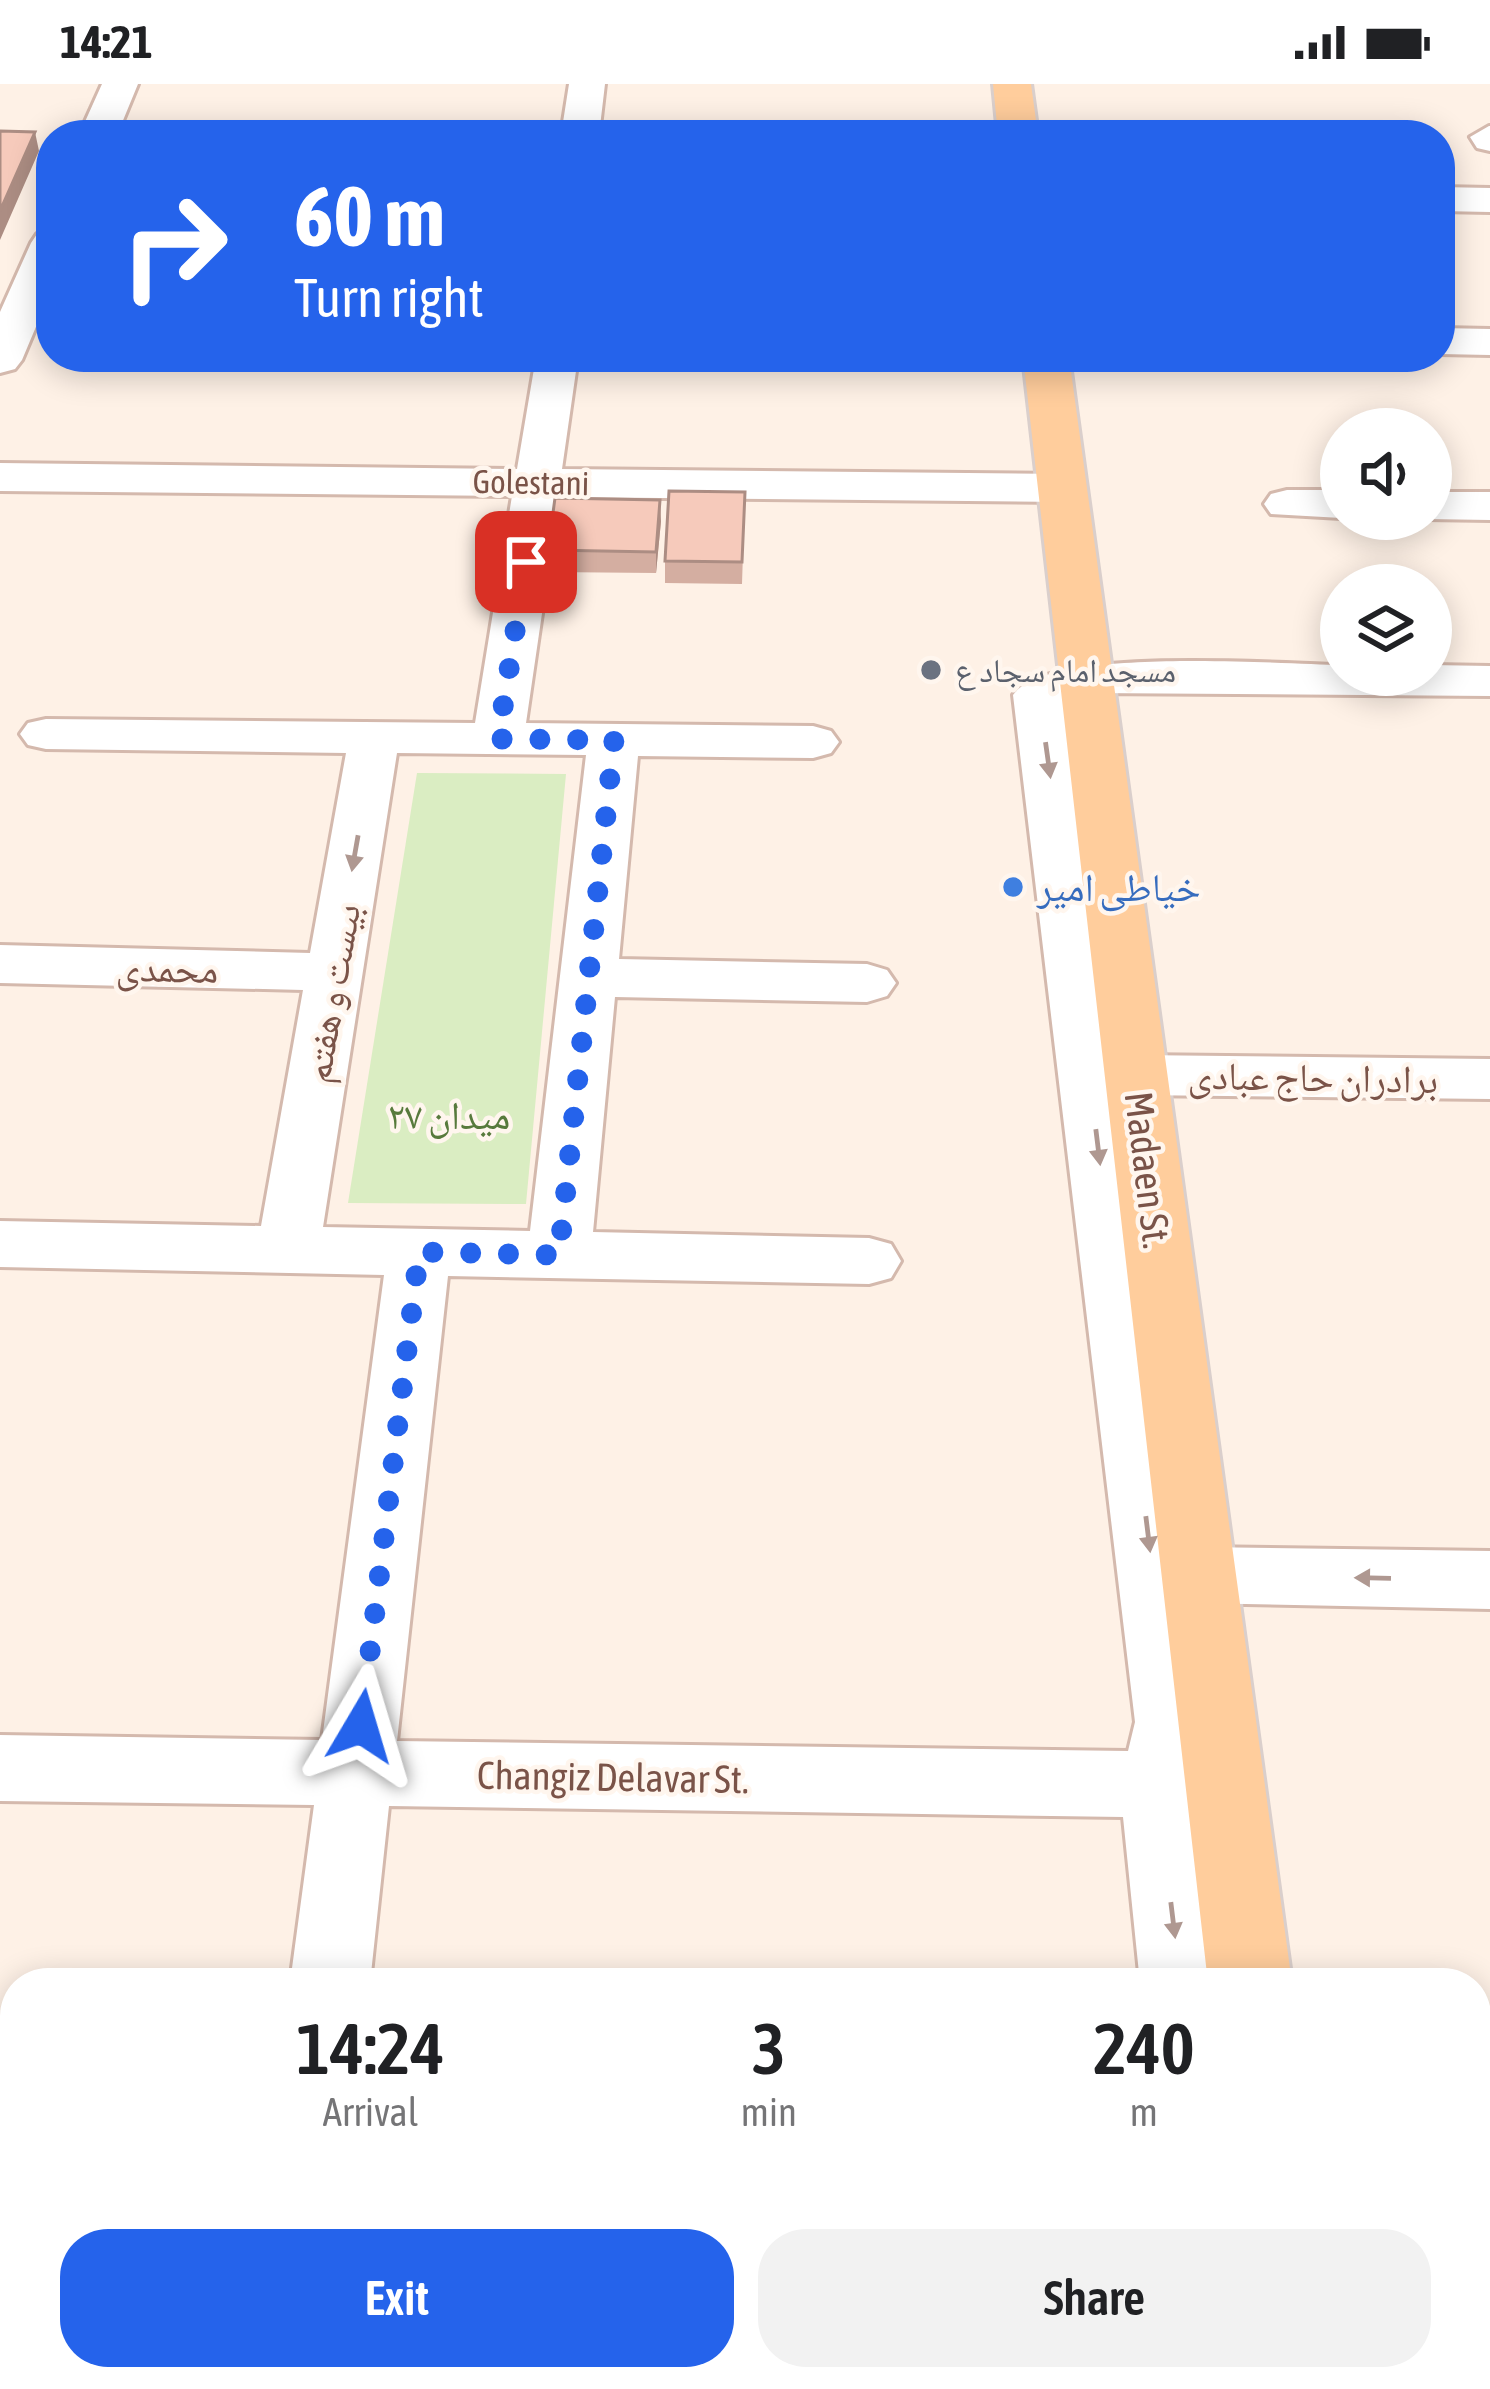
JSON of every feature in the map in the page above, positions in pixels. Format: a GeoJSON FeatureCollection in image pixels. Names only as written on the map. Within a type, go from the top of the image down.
{"type":"FeatureCollection","features":[{"type":"Feature","properties":{"kind":"main road"},"geometry":{"type":"LineString","coordinates":[[1012,84],[1016,120]]}},
{"type":"Feature","properties":{"kind":"main road","name":"Madaen St."},"geometry":{"type":"LineString","coordinates":[[1048,372],[1198,1576],[1191,1785],[1246,1968]]}},
{"type":"Feature","properties":{"kind":"street"},"geometry":{"type":"LineString","coordinates":[[104,120],[120,84]]}},
{"type":"Feature","properties":{"kind":"street"},"geometry":{"type":"LineString","coordinates":[[582,120],[587,84]]}},
{"type":"Feature","properties":{"kind":"street"},"geometry":{"type":"LineString","coordinates":[[1455,199],[1490,200]]}},
{"type":"Feature","properties":{"kind":"street"},"geometry":{"type":"LineString","coordinates":[[0,361],[36,278]]}},
{"type":"Feature","properties":{"kind":"street"},"geometry":{"type":"LineString","coordinates":[[1455,341],[1490,341]]}},
{"type":"Feature","properties":{"kind":"street"},"geometry":{"type":"LineString","coordinates":[[498,739],[555,372]]}},
{"type":"Feature","properties":{"kind":"street","name":"Golestani"},"geometry":{"type":"LineString","coordinates":[[0,477],[1063,488]]}},
{"type":"Feature","properties":{"kind":"street"},"geometry":{"type":"LineString","coordinates":[[1287,504],[1320,505]]}},
{"type":"Feature","properties":{"kind":"street"},"geometry":{"type":"LineString","coordinates":[[1452,506],[1490,506]]}},
{"type":"Feature","properties":{"kind":"street"},"geometry":{"type":"LineString","coordinates":[[1181,1968],[1191,1785],[1172,1722],[1038,695],[1088,689],[1490,681]]}},
{"type":"Feature","properties":{"kind":"street"},"geometry":{"type":"LineString","coordinates":[[1088,689],[1490,706]]}},
{"type":"Feature","properties":{"kind":"street"},"geometry":{"type":"LineString","coordinates":[[46,734],[813,742]]}},
{"type":"Feature","properties":{"kind":"street","name":"بیست و هفتم"},"geometry":{"type":"LineString","coordinates":[[288,1249],[374,738]]}},
{"type":"Feature","properties":{"kind":"street"},"geometry":{"type":"LineString","coordinates":[[559,1255],[614,740]]}},
{"type":"Feature","properties":{"kind":"street","name":"محمدی"},"geometry":{"type":"LineString","coordinates":[[0,964],[334,972]]}},
{"type":"Feature","properties":{"kind":"street"},"geometry":{"type":"LineString","coordinates":[[588,977],[867,982]]}},
{"type":"Feature","properties":{"kind":"street","name":"برادران حاج عبادی"},"geometry":{"type":"LineString","coordinates":[[1136,1075],[1490,1079]]}},
{"type":"Feature","properties":{"kind":"street"},"geometry":{"type":"LineString","coordinates":[[0,1244],[869,1261]]}},
{"type":"Feature","properties":{"kind":"street"},"geometry":{"type":"LineString","coordinates":[[332,1968],[419,1252]]}},
{"type":"Feature","properties":{"kind":"street"},"geometry":{"type":"LineString","coordinates":[[1198,1576],[1490,1580]]}},
{"type":"Feature","properties":{"kind":"street","name":"Changiz Delavar St."},"geometry":{"type":"LineString","coordinates":[[0,1768],[1191,1785]]}},
{"type":"Feature","properties":{"kind":"green space","name":"میدان ۲۷"},"geometry":{"type":"Polygon","coordinates":[[[417,773],[566,774],[526,1204],[348,1203],[417,773]]]}},
{"type":"Feature","properties":{"kind":"building"},"geometry":{"type":"Polygon","coordinates":[[[0,131],[35,132],[0,211],[0,131]]]}},
{"type":"Feature","properties":{"kind":"building"},"geometry":{"type":"Polygon","coordinates":[[[669,491],[745,492],[742,562],[665,561],[669,491]]]}},
{"type":"Feature","properties":{"kind":"building"},"geometry":{"type":"Polygon","coordinates":[[[555,498],[660,500],[656,552],[548,550],[555,498]]]}},
{"type":"Feature","properties":{"kind":"place","name":"مسجد امام سجاد ع"},"geometry":{"type":"Point","coordinates":[931,670]}},
{"type":"Feature","properties":{"kind":"place","name":"خیاطی امیر"},"geometry":{"type":"Point","coordinates":[1013,887]}},
{"type":"Feature","properties":{"kind":"route"},"geometry":{"type":"LineString","coordinates":[[361,1726],[419,1252],[559,1255],[614,740],[498,739],[526,562]]}}]}
